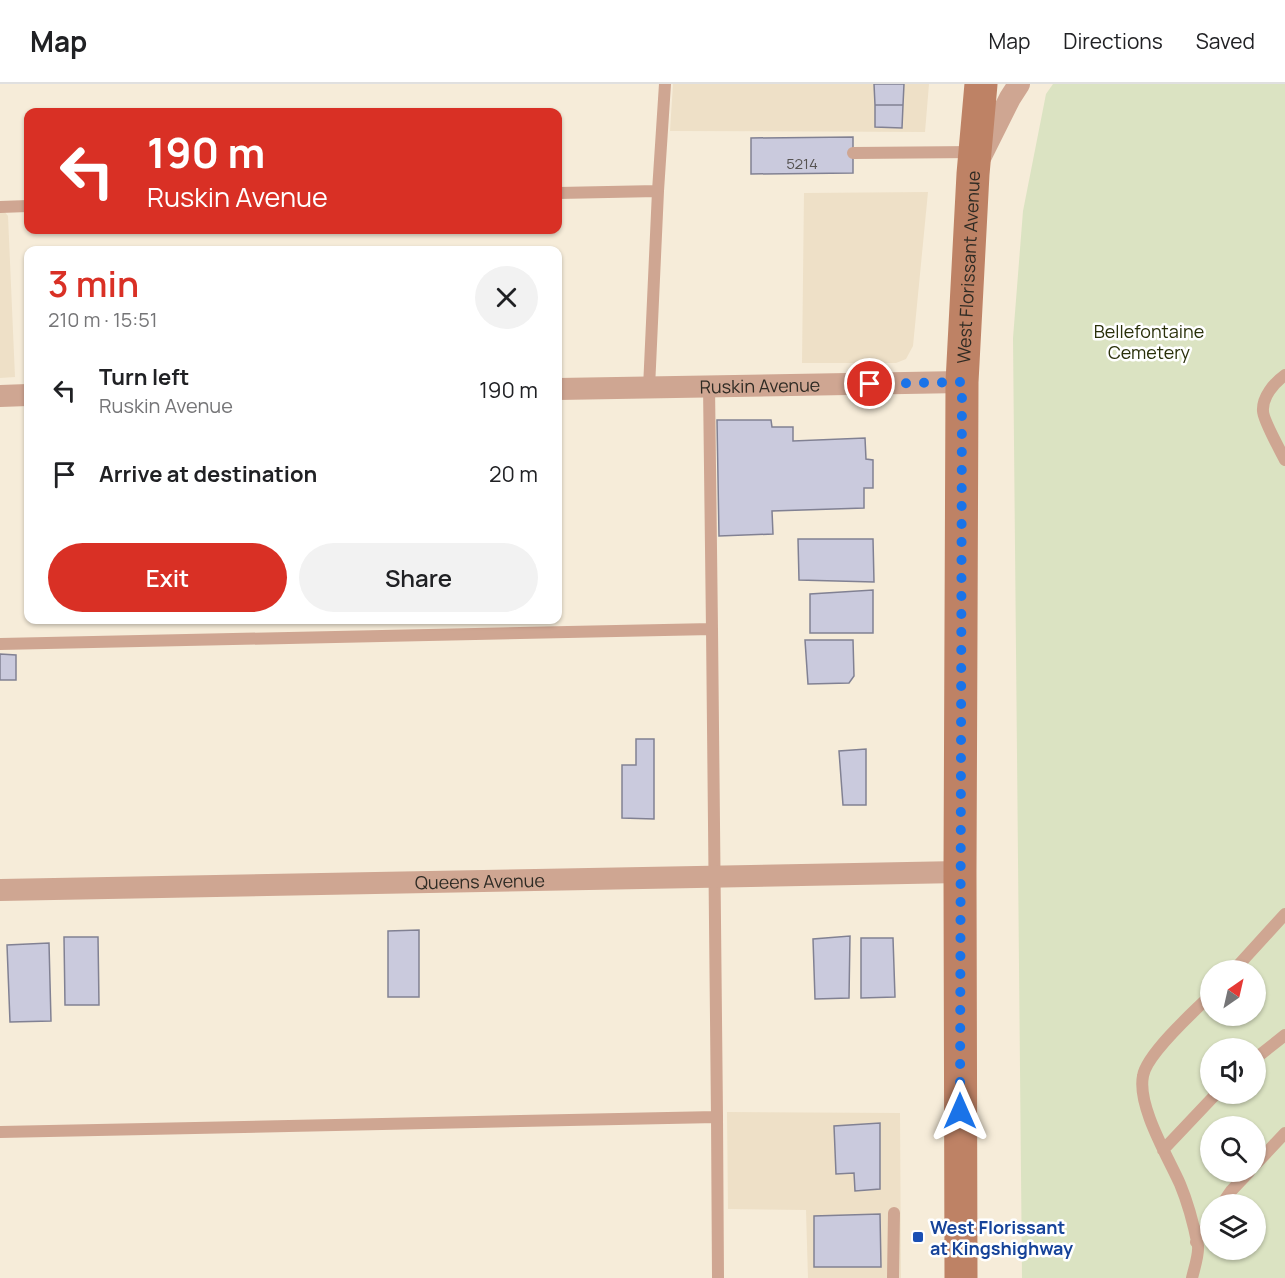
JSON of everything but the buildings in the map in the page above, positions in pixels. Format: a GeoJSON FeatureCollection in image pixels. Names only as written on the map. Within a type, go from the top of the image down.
{"type":"FeatureCollection","features":[{"type":"Feature","properties":{"kind":"main road","name":"West Florissant Avenue"},"geometry":{"type":"LineString","coordinates":[[961,1278],[962,382],[974,163],[981,84]]}},
{"type":"Feature","properties":{"kind":"street"},"geometry":{"type":"LineString","coordinates":[[974,163],[1019,84]]}},
{"type":"Feature","properties":{"kind":"street","name":"Ruskin Avenue"},"geometry":{"type":"LineString","coordinates":[[562,389],[962,382]]}},
{"type":"Feature","properties":{"kind":"street"},"geometry":{"type":"LineString","coordinates":[[0,396],[24,395]]}},
{"type":"Feature","properties":{"kind":"street","name":"Queens Avenue"},"geometry":{"type":"LineString","coordinates":[[0,890],[960,872]]}},
{"type":"Feature","properties":{"kind":"lane"},"geometry":{"type":"LineString","coordinates":[[649,388],[665,84]]}},
{"type":"Feature","properties":{"kind":"lane"},"geometry":{"type":"LineString","coordinates":[[853,153],[974,163]]}},
{"type":"Feature","properties":{"kind":"lane"},"geometry":{"type":"LineString","coordinates":[[562,193],[658,191]]}},
{"type":"Feature","properties":{"kind":"lane"},"geometry":{"type":"LineString","coordinates":[[0,207],[24,206]]}},
{"type":"Feature","properties":{"kind":"lane"},"geometry":{"type":"LineString","coordinates":[[1285,375],[1276,382],[1267,395],[1263,412],[1285,460]]}},
{"type":"Feature","properties":{"kind":"lane"},"geometry":{"type":"LineString","coordinates":[[709,386],[718,1278]]}},
{"type":"Feature","properties":{"kind":"lane"},"geometry":{"type":"LineString","coordinates":[[0,644],[712,629]]}},
{"type":"Feature","properties":{"kind":"lane"},"geometry":{"type":"LineString","coordinates":[[1243,960],[1285,914]]}},
{"type":"Feature","properties":{"kind":"lane"},"geometry":{"type":"LineString","coordinates":[[1192,1278],[1198,1248],[1185,1197],[1148,1113],[1143,1094],[1142,1075],[1158,1050],[1200,1006]]}},
{"type":"Feature","properties":{"kind":"lane"},"geometry":{"type":"LineString","coordinates":[[1266,1050],[1285,1035]]}},
{"type":"Feature","properties":{"kind":"lane"},"geometry":{"type":"LineString","coordinates":[[1163,1149],[1206,1104]]}},
{"type":"Feature","properties":{"kind":"lane"},"geometry":{"type":"LineString","coordinates":[[0,1132],[717,1117]]}},
{"type":"Feature","properties":{"kind":"lane"},"geometry":{"type":"LineString","coordinates":[[1266,1153],[1285,1133]]}},
{"type":"Feature","properties":{"kind":"lane"},"geometry":{"type":"LineString","coordinates":[[1229,1194],[1240,1182]]}},
{"type":"Feature","properties":{"kind":"lane"},"geometry":{"type":"LineString","coordinates":[[893,1278],[894,1213]]}},
{"type":"Feature","properties":{"kind":"lane"},"geometry":{"type":"LineString","coordinates":[[1196,1242],[1200,1236]]}},
{"type":"Feature","properties":{"kind":"shaded area"},"geometry":{"type":"Polygon","coordinates":[[[673,84],[929,84],[925,132],[670,131],[673,84]]]}},
{"type":"Feature","properties":{"kind":"shaded area"},"geometry":{"type":"Polygon","coordinates":[[[928,192],[913,346],[906,359],[896,363],[802,363],[804,193],[928,192]]]}},
{"type":"Feature","properties":{"kind":"shaded area"},"geometry":{"type":"Polygon","coordinates":[[[0,206],[8,216],[15,377],[0,378],[0,206]]]}},
{"type":"Feature","properties":{"kind":"shaded area"},"geometry":{"type":"Polygon","coordinates":[[[727,1112],[900,1113],[901,1278],[808,1278],[806,1210],[728,1209],[727,1112]]]}},
{"type":"Feature","properties":{"kind":"green space","name":"Bellefontaine Cemetery"},"geometry":{"type":"Polygon","coordinates":[[[1053,84],[1285,84],[1285,1278],[1022,1278],[1013,338],[1023,211],[1046,94],[1053,84]]]}},
{"type":"Feature","properties":{"kind":"place","name":"West Florissant at Kingshighway"},"geometry":{"type":"Point","coordinates":[918,1237]}},
{"type":"Feature","properties":{"kind":"route"},"geometry":{"type":"LineString","coordinates":[[870,384],[962,382],[960,1111]]}}]}
